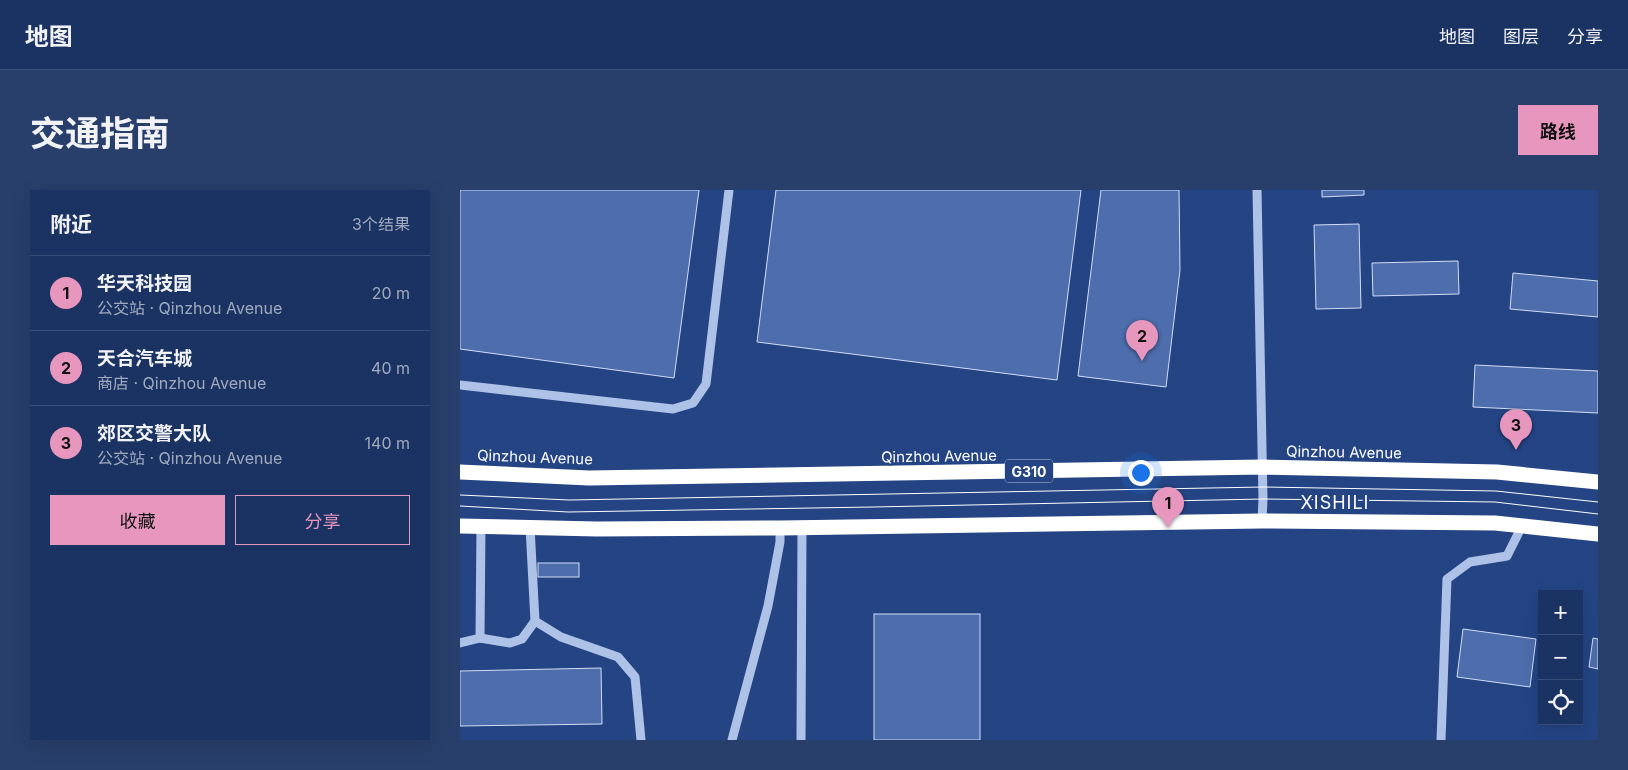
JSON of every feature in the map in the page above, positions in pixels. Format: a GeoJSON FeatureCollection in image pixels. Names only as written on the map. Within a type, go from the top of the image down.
{"type":"FeatureCollection","features":[{"type":"Feature","properties":{"kind":"highway","name":"Qinzhou Avenue"},"geometry":{"type":"LineString","coordinates":[[460,472],[588,478],[1262,468],[1497,472],[1598,482]]}},
{"type":"Feature","properties":{"kind":"highway"},"geometry":{"type":"LineString","coordinates":[[460,526],[597,529],[780,528],[1262,521],[1494,523],[1598,534]]}},
{"type":"Feature","properties":{"kind":"street"},"geometry":{"type":"LineString","coordinates":[[460,385],[673,409],[693,403],[706,384],[729,190]]}},
{"type":"Feature","properties":{"kind":"street"},"geometry":{"type":"LineString","coordinates":[[1257,190],[1262,521]]}},
{"type":"Feature","properties":{"kind":"street"},"geometry":{"type":"LineString","coordinates":[[480,638],[481,526]]}},
{"type":"Feature","properties":{"kind":"street"},"geometry":{"type":"LineString","coordinates":[[1441,740],[1447,579],[1470,562],[1507,556],[1522,526]]}},
{"type":"Feature","properties":{"kind":"street"},"geometry":{"type":"LineString","coordinates":[[460,642],[480,638],[510,643],[522,640],[535,621],[530,527]]}},
{"type":"Feature","properties":{"kind":"street"},"geometry":{"type":"LineString","coordinates":[[801,740],[802,527]]}},
{"type":"Feature","properties":{"kind":"street"},"geometry":{"type":"LineString","coordinates":[[732,740],[768,606],[780,542],[780,528]]}},
{"type":"Feature","properties":{"kind":"street"},"geometry":{"type":"LineString","coordinates":[[535,621],[561,637],[618,657],[635,677],[641,740]]}},
{"type":"Feature","properties":{"kind":"building"},"geometry":{"type":"Polygon","coordinates":[[[460,190],[699,190],[674,378],[460,349],[460,190]]]}},
{"type":"Feature","properties":{"kind":"building"},"geometry":{"type":"Polygon","coordinates":[[[776,190],[1081,190],[1057,380],[757,342],[776,190]]]}},
{"type":"Feature","properties":{"kind":"building"},"geometry":{"type":"Polygon","coordinates":[[[1101,190],[1179,190],[1180,270],[1166,387],[1078,376],[1101,190]]]}},
{"type":"Feature","properties":{"kind":"building"},"geometry":{"type":"Polygon","coordinates":[[[1322,190],[1364,190],[1364,195],[1322,197],[1322,190]]]}},
{"type":"Feature","properties":{"kind":"building"},"geometry":{"type":"Polygon","coordinates":[[[1359,224],[1361,308],[1316,309],[1314,225],[1359,224]]]}},
{"type":"Feature","properties":{"kind":"building"},"geometry":{"type":"Polygon","coordinates":[[[1458,261],[1459,294],[1373,296],[1372,263],[1458,261]]]}},
{"type":"Feature","properties":{"kind":"building"},"geometry":{"type":"Polygon","coordinates":[[[1513,273],[1598,281],[1598,317],[1510,309],[1513,273]]]}},
{"type":"Feature","properties":{"kind":"building"},"geometry":{"type":"Polygon","coordinates":[[[1475,365],[1598,371],[1598,413],[1473,407],[1475,365]]]}},
{"type":"Feature","properties":{"kind":"building"},"geometry":{"type":"Polygon","coordinates":[[[538,563],[579,563],[579,577],[538,577],[538,563]]]}},
{"type":"Feature","properties":{"kind":"building"},"geometry":{"type":"Polygon","coordinates":[[[874,614],[980,614],[980,740],[874,740],[874,614]]]}},
{"type":"Feature","properties":{"kind":"building"},"geometry":{"type":"Polygon","coordinates":[[[1463,629],[1536,639],[1530,687],[1457,677],[1463,629]]]}},
{"type":"Feature","properties":{"kind":"building"},"geometry":{"type":"Polygon","coordinates":[[[1593,638],[1598,639],[1598,669],[1589,667],[1593,638]]]}},
{"type":"Feature","properties":{"kind":"building"},"geometry":{"type":"Polygon","coordinates":[[[601,668],[602,724],[460,726],[460,671],[601,668]]]}},
{"type":"Feature","properties":{"kind":"tram line"},"geometry":{"type":"LineString","coordinates":[[460,495],[569,500],[1263,487],[1496,491],[1598,502]]}},
{"type":"Feature","properties":{"kind":"tram line"},"geometry":{"type":"LineString","coordinates":[[460,506],[568,512],[1263,499],[1495,502],[1598,514]]}},
{"type":"Feature","properties":{"kind":"place","name":"天合汽车城"},"geometry":{"type":"Point","coordinates":[1142,361]}},
{"type":"Feature","properties":{"kind":"place","name":"郊区交警大队"},"geometry":{"type":"Point","coordinates":[1516,450]}},
{"type":"Feature","properties":{"kind":"place","name":"华天科技园"},"geometry":{"type":"Point","coordinates":[1168,528]}},
{"type":"Feature","properties":{"kind":"district","name":"XISHILI"},"geometry":{"type":"Point","coordinates":[1335,502]}}]}
